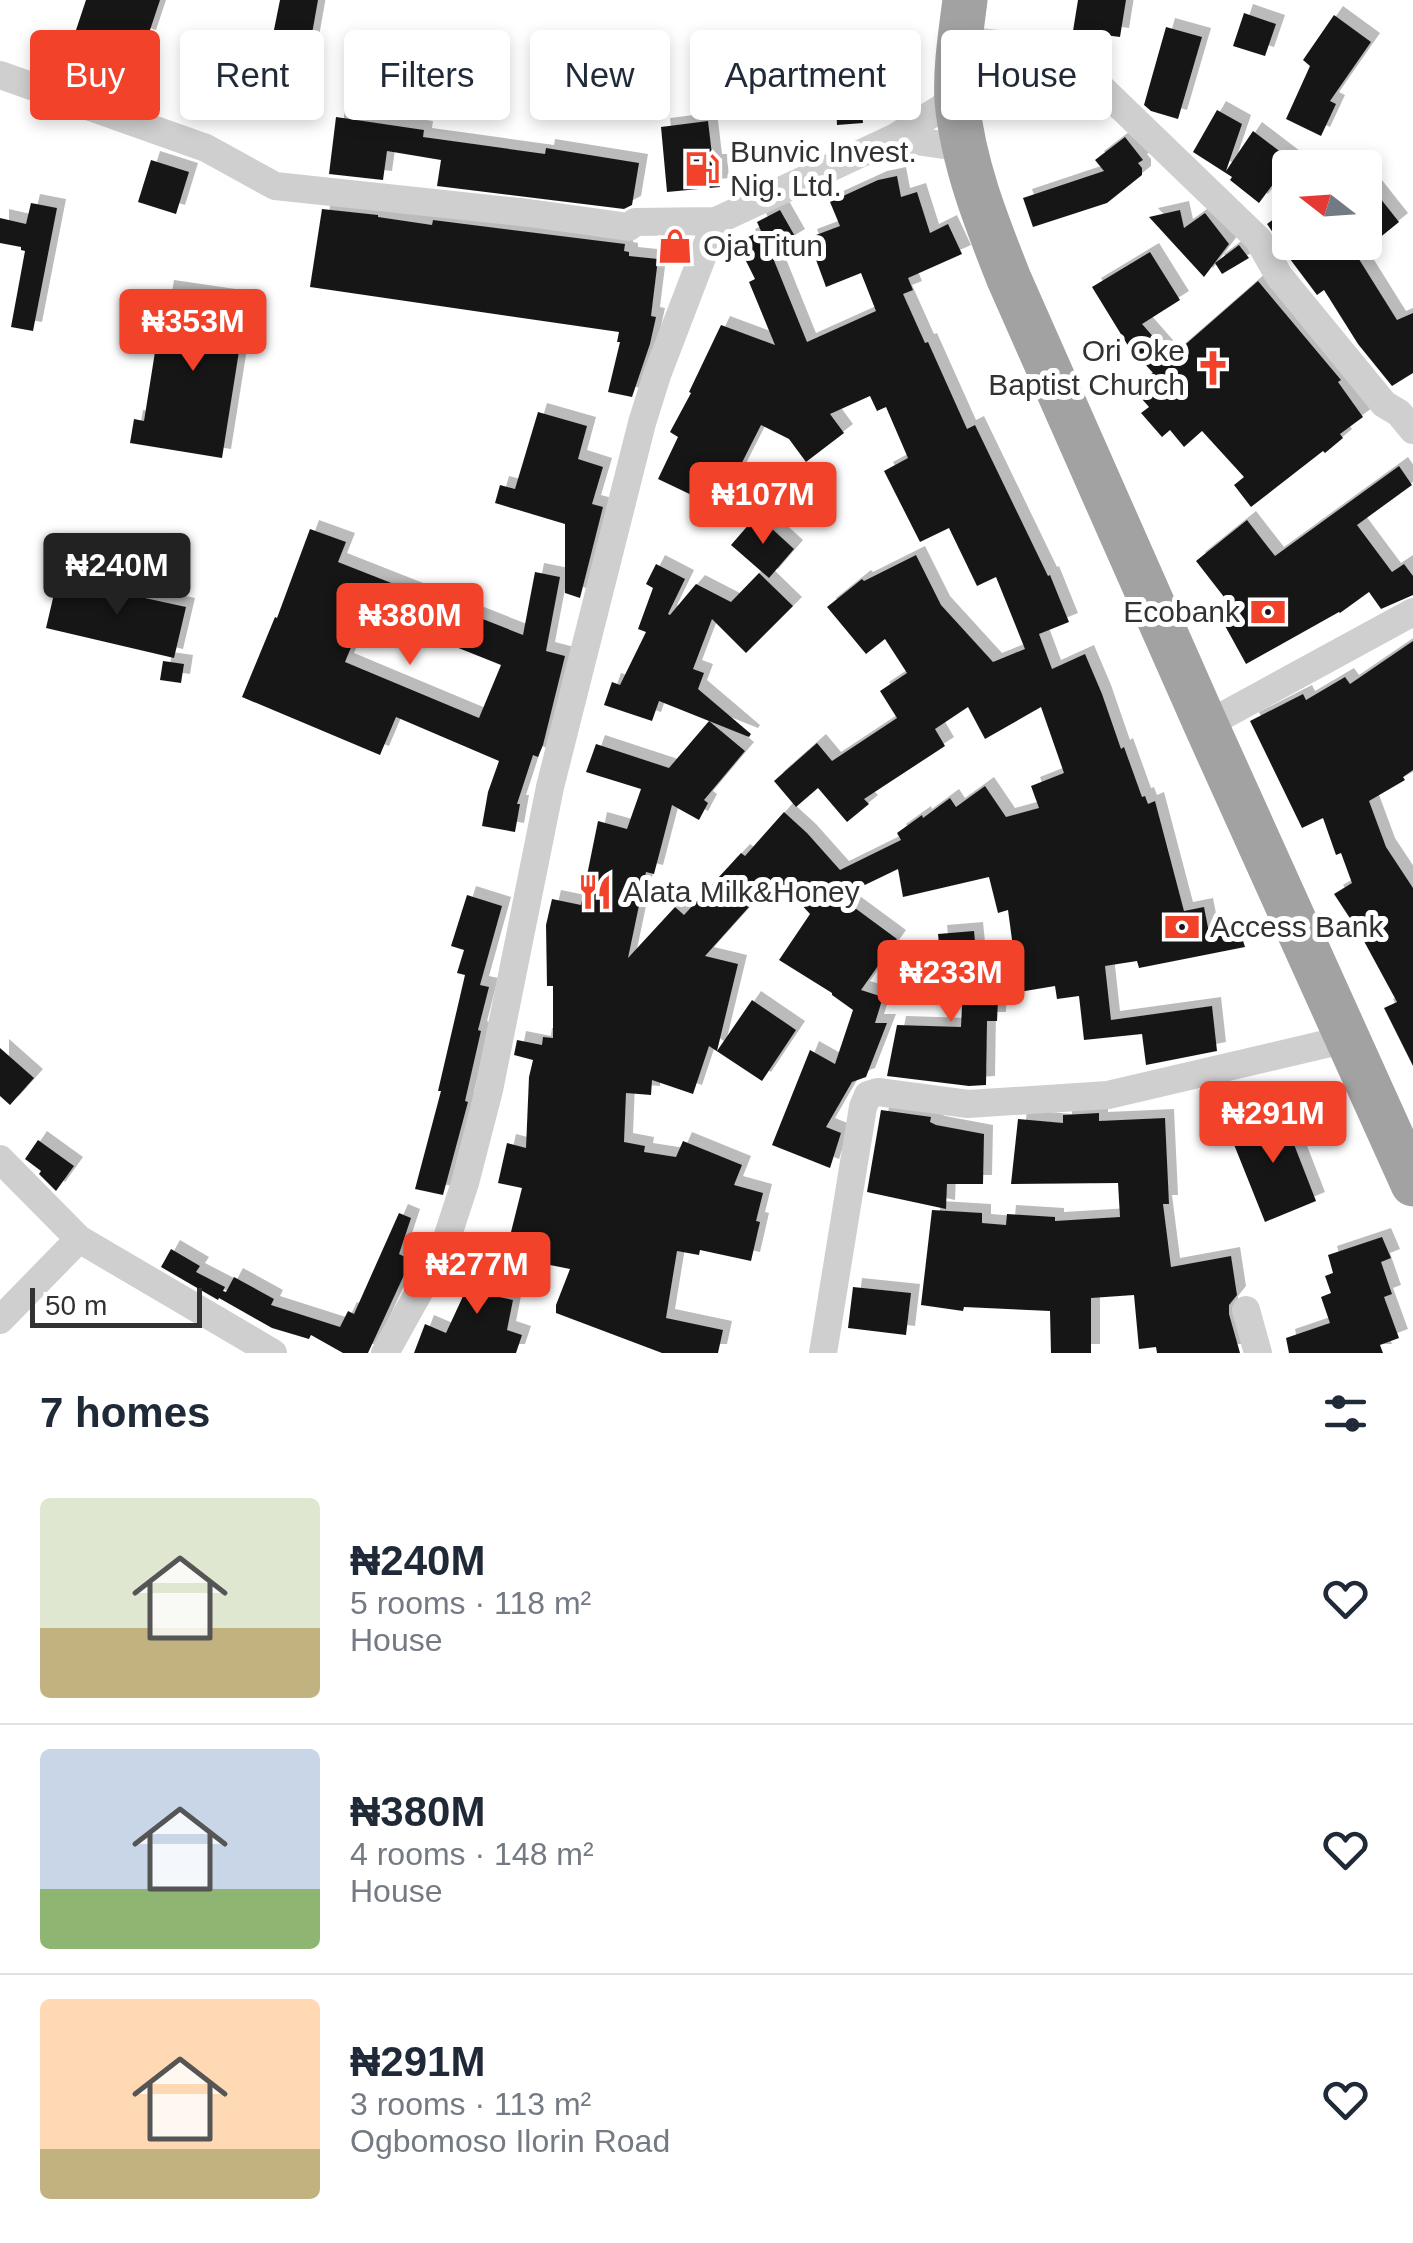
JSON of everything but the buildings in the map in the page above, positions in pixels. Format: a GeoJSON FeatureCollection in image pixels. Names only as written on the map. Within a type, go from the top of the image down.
{"type":"FeatureCollection","features":[{"type":"Feature","properties":{"kind":"highway"},"geometry":{"type":"LineString","coordinates":[[961,120],[980,205],[1009,279],[1413,1184]]}},
{"type":"Feature","properties":{"kind":"street"},"geometry":{"type":"LineString","coordinates":[[963,20],[1046,49],[1093,80],[1258,239],[1279,276],[1384,404],[1399,413],[1413,430]]}},
{"type":"Feature","properties":{"kind":"street"},"geometry":{"type":"LineString","coordinates":[[0,76],[206,148],[275,186],[629,227],[635,222],[716,221],[894,138],[941,108]]}},
{"type":"Feature","properties":{"kind":"street"},"geometry":{"type":"LineString","coordinates":[[894,138],[965,148]]}},
{"type":"Feature","properties":{"kind":"street"},"geometry":{"type":"LineString","coordinates":[[385,1353],[444,1246],[465,1183],[550,787],[642,423],[716,221]]}},
{"type":"Feature","properties":{"kind":"street"},"geometry":{"type":"LineString","coordinates":[[1206,726],[1413,612]]}},
{"type":"Feature","properties":{"kind":"street"},"geometry":{"type":"LineString","coordinates":[[823,1353],[863,1106],[868,1096],[878,1092],[968,1104],[1084,1098],[1347,1039]]}},
{"type":"Feature","properties":{"kind":"street"},"geometry":{"type":"LineString","coordinates":[[0,1159],[80,1238],[272,1353]]}},
{"type":"Feature","properties":{"kind":"street"},"geometry":{"type":"LineString","coordinates":[[0,1320],[80,1238]]}},
{"type":"Feature","properties":{"kind":"street"},"geometry":{"type":"LineString","coordinates":[[1246,1310],[1258,1353]]}},
{"type":"Feature","properties":{"kind":"place","name":"Bunvic Invest. Nig. Ltd."},"geometry":{"type":"Point","coordinates":[702,169]}},
{"type":"Feature","properties":{"kind":"place","name":"Oja Titun"},"geometry":{"type":"Point","coordinates":[675,246]}},
{"type":"Feature","properties":{"kind":"place","name":"Ori Oke Baptist Church"},"geometry":{"type":"Point","coordinates":[1213,368]}},
{"type":"Feature","properties":{"kind":"place","name":"Ecobank"},"geometry":{"type":"Point","coordinates":[1268,612]}},
{"type":"Feature","properties":{"kind":"place","name":"Alata Milk&Honey"},"geometry":{"type":"Point","coordinates":[595,892]}},
{"type":"Feature","properties":{"kind":"place","name":"Access Bank"},"geometry":{"type":"Point","coordinates":[1182,927]}}]}
